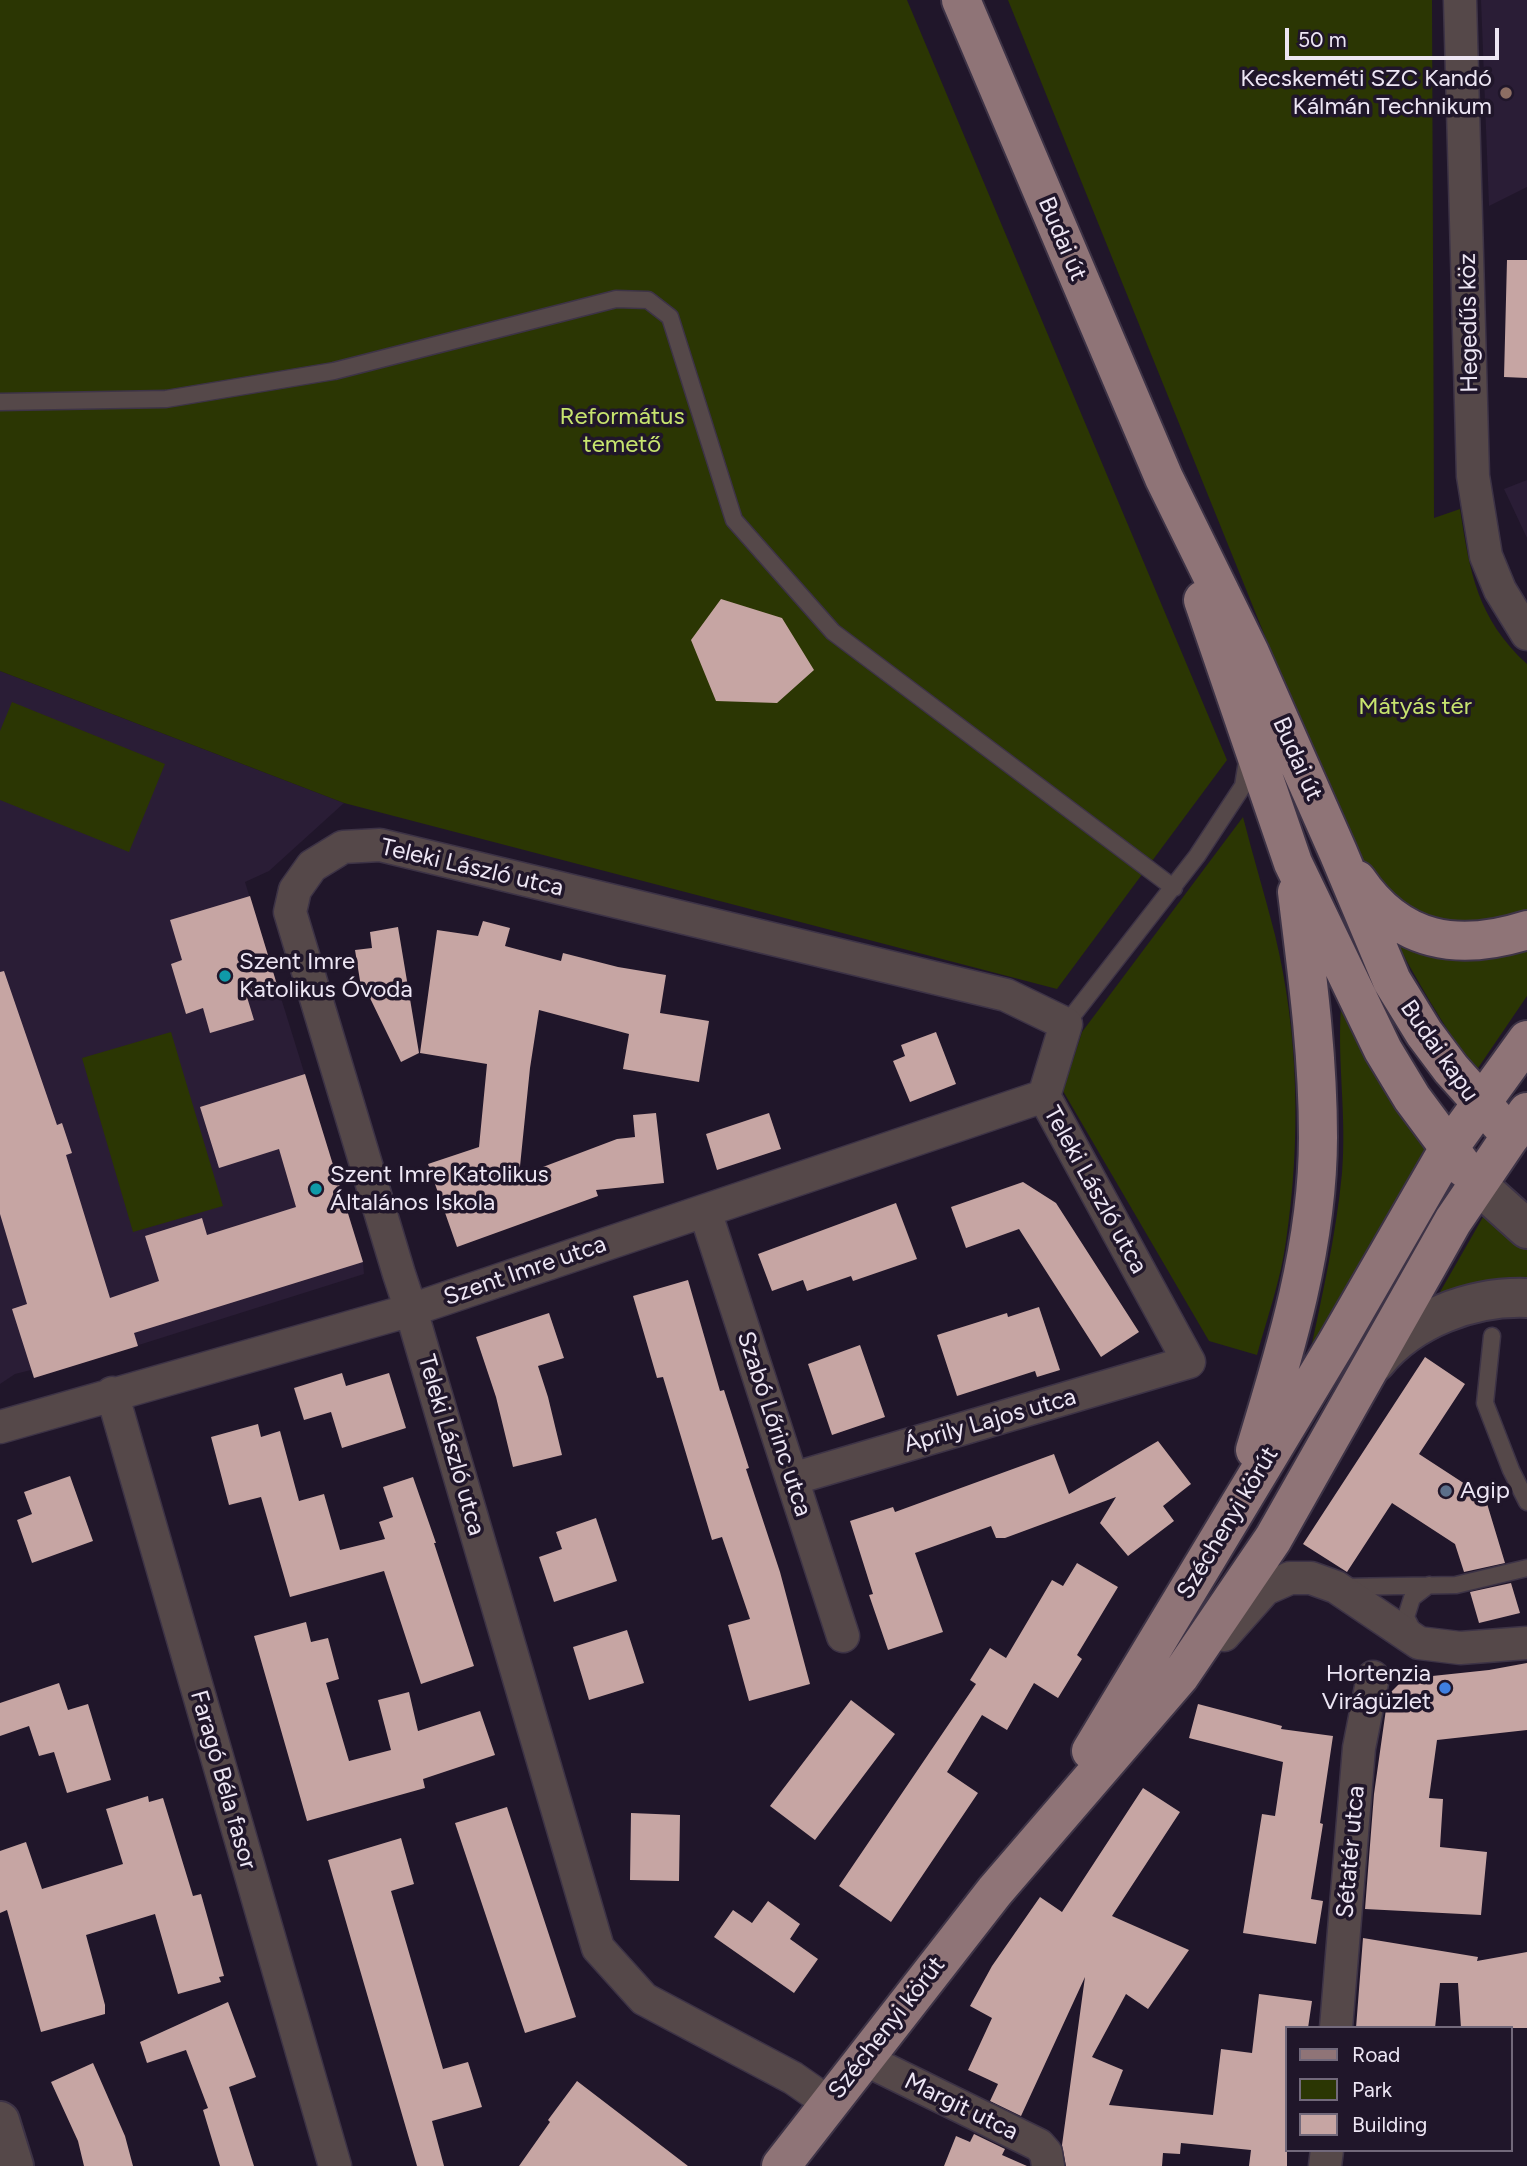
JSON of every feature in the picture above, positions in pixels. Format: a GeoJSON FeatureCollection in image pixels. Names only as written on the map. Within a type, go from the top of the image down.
{"type":"FeatureCollection","features":[{"type":"Feature","properties":{"kind":"main road","name":"Budai út"},"geometry":{"type":"LineString","coordinates":[[961,0],[1164,478],[1250,653],[1338,852]]}},
{"type":"Feature","properties":{"kind":"main road","name":"Budai út"},"geometry":{"type":"LineString","coordinates":[[1164,478],[1221,658],[1251,737],[1293,863]]}},
{"type":"Feature","properties":{"kind":"main road"},"geometry":{"type":"LineString","coordinates":[[1338,852],[1372,902],[1399,923],[1422,935],[1476,942],[1501,939],[1527,930]]}},
{"type":"Feature","properties":{"kind":"main road","name":"Budai kapu"},"geometry":{"type":"LineString","coordinates":[[1338,852],[1392,981],[1423,1033],[1481,1105],[1449,1148]]}},
{"type":"Feature","properties":{"kind":"main road"},"geometry":{"type":"LineString","coordinates":[[1293,863],[1383,1050],[1412,1098],[1477,1184],[1522,1133],[1481,1105],[1527,1040]]}},
{"type":"Feature","properties":{"kind":"main road"},"geometry":{"type":"LineString","coordinates":[[1240,1502],[1285,1352],[1302,1279],[1317,1152],[1317,1077],[1312,1014],[1293,863]]}},
{"type":"Feature","properties":{"kind":"main road","name":"Széchenyi körút"},"geometry":{"type":"LineString","coordinates":[[995,1891],[1078,1770],[1155,1647],[1336,1344],[1449,1148]]}},
{"type":"Feature","properties":{"kind":"main road","name":"Széchenyi körút"},"geometry":{"type":"LineString","coordinates":[[781,2166],[862,2058],[995,1891],[1180,1676],[1273,1539],[1453,1221],[1477,1184]]}},
{"type":"Feature","properties":{"kind":"street","name":"Hegedűs köz"},"geometry":{"type":"LineString","coordinates":[[1460,0],[1472,476],[1486,556],[1500,590],[1527,634]]}},
{"type":"Feature","properties":{"kind":"street","name":"Teleki László utca"},"geometry":{"type":"LineString","coordinates":[[829,2103],[793,2078],[644,1999],[598,1948],[411,1310],[290,912],[295,890],[312,866],[343,847],[380,845],[1006,995],[1066,1024],[1044,1096],[1189,1363]]}},
{"type":"Feature","properties":{"kind":"street","name":"Szent Imre utca"},"geometry":{"type":"LineString","coordinates":[[0,1427],[411,1310],[1044,1096]]}},
{"type":"Feature","properties":{"kind":"street"},"geometry":{"type":"LineString","coordinates":[[1477,1184],[1527,1229]]}},
{"type":"Feature","properties":{"kind":"street","name":"Szabó Lőrinc utca"},"geometry":{"type":"LineString","coordinates":[[705,1211],[843,1636]]}},
{"type":"Feature","properties":{"kind":"street"},"geometry":{"type":"LineString","coordinates":[[1368,1372],[1386,1349],[1407,1332],[1433,1319],[1487,1300],[1527,1298]]}},
{"type":"Feature","properties":{"kind":"street","name":"Áprily Lajos utca"},"geometry":{"type":"LineString","coordinates":[[792,1479],[1189,1363]]}},
{"type":"Feature","properties":{"kind":"street","name":"Faragó Béla fasor"},"geometry":{"type":"LineString","coordinates":[[112,1393],[335,2166]]}},
{"type":"Feature","properties":{"kind":"street"},"geometry":{"type":"LineString","coordinates":[[1180,1676],[1225,1634],[1265,1590],[1290,1578],[1311,1578],[1336,1587],[1419,1643],[1460,1648],[1527,1643]]}},
{"type":"Feature","properties":{"kind":"street","name":"Sétatér utca"},"geometry":{"type":"LineString","coordinates":[[1336,2026],[1359,1748],[1373,1677]]}},
{"type":"Feature","properties":{"kind":"street","name":"Margit utca"},"geometry":{"type":"LineString","coordinates":[[862,2058],[1039,2145],[1046,2153],[1048,2166]]}},
{"type":"Feature","properties":{"kind":"street"},"geometry":{"type":"LineString","coordinates":[[0,2121],[14,2166]]}},
{"type":"Feature","properties":{"kind":"lane"},"geometry":{"type":"LineString","coordinates":[[0,402],[166,399],[334,371],[616,299],[648,300],[670,317],[734,520],[833,632],[1174,888]]}},
{"type":"Feature","properties":{"kind":"lane"},"geometry":{"type":"LineString","coordinates":[[1066,1024],[1174,888],[1244,786],[1251,737]]}},
{"type":"Feature","properties":{"kind":"lane"},"geometry":{"type":"LineString","coordinates":[[1492,1336],[1485,1403],[1527,1502]]}},
{"type":"Feature","properties":{"kind":"lane"},"geometry":{"type":"LineString","coordinates":[[1336,1587],[1456,1585],[1527,1568]]}},
{"type":"Feature","properties":{"kind":"lane"},"geometry":{"type":"LineString","coordinates":[[1419,1643],[1406,1618],[1412,1598],[1430,1585]]}},
{"type":"Feature","properties":{"kind":"shaded area","name":"Kecskeméti SZC Kandó Kálmán Technikum"},"geometry":{"type":"Polygon","coordinates":[[[1481,0],[1527,0],[1527,187],[1489,206],[1481,0]]]}},
{"type":"Feature","properties":{"kind":"shaded area"},"geometry":{"type":"Polygon","coordinates":[[[1527,480],[1527,538],[1504,489],[1527,480]]]}},
{"type":"Feature","properties":{"kind":"shaded area"},"geometry":{"type":"Polygon","coordinates":[[[0,671],[344,803],[269,871],[245,882],[363,1262],[364,1274],[34,1378],[31,1370],[15,1374],[0,1384],[0,671]]]}},
{"type":"Feature","properties":{"kind":"green space","name":"Református temető"},"geometry":{"type":"Polygon","coordinates":[[[0,0],[907,0],[1227,760],[1057,989],[344,803],[0,671],[0,0]]]}},
{"type":"Feature","properties":{"kind":"green space","name":"Mátyás tér"},"geometry":{"type":"Polygon","coordinates":[[[1008,0],[1432,0],[1434,518],[1460,509],[1472,574],[1486,612],[1510,647],[1527,664],[1527,913],[1497,924],[1434,920],[1396,899],[1357,864],[1008,0]]]}},
{"type":"Feature","properties":{"kind":"green space"},"geometry":{"type":"Polygon","coordinates":[[[12,702],[165,764],[129,852],[0,800],[0,731],[12,702]]]}},
{"type":"Feature","properties":{"kind":"green space"},"geometry":{"type":"Polygon","coordinates":[[[1243,817],[1283,972],[1295,1088],[1294,1165],[1286,1241],[1257,1355],[1209,1341],[1063,1091],[1082,1032],[1243,817]]]}},
{"type":"Feature","properties":{"kind":"green space"},"geometry":{"type":"Polygon","coordinates":[[[1390,930],[1527,944],[1527,996],[1476,1071],[1430,1002],[1390,930]]]}},
{"type":"Feature","properties":{"kind":"green space"},"geometry":{"type":"Polygon","coordinates":[[[1341,1007],[1368,1064],[1432,1151],[1308,1363],[1332,1245],[1342,1173],[1341,1007]]]}},
{"type":"Feature","properties":{"kind":"green space"},"geometry":{"type":"Polygon","coordinates":[[[171,1032],[223,1206],[133,1232],[82,1058],[171,1032]]]}},
{"type":"Feature","properties":{"kind":"green space"},"geometry":{"type":"Polygon","coordinates":[[[1487,1210],[1527,1245],[1527,1277],[1481,1284],[1436,1299],[1487,1210]]]}},
{"type":"Feature","properties":{"kind":"building"},"geometry":{"type":"Polygon","coordinates":[[[1507,260],[1527,260],[1527,378],[1504,377],[1507,260]]]}},
{"type":"Feature","properties":{"kind":"building"},"geometry":{"type":"Polygon","coordinates":[[[721,599],[782,618],[814,670],[777,703],[716,701],[691,640],[721,599]]]}},
{"type":"Feature","properties":{"kind":"building","name":"Szent Imre Katolikus Óvoda"},"geometry":{"type":"Polygon","coordinates":[[[250,896],[278,988],[247,997],[254,1020],[210,1033],[203,1008],[186,1014],[171,964],[182,960],[170,920],[250,896]]]}},
{"type":"Feature","properties":{"kind":"building"},"geometry":{"type":"Polygon","coordinates":[[[483,921],[510,928],[505,946],[561,961],[563,953],[618,967],[666,975],[660,1013],[709,1021],[699,1082],[623,1069],[629,1034],[539,1010],[519,1176],[617,1139],[635,1137],[633,1115],[656,1113],[664,1183],[596,1190],[598,1196],[457,1247],[428,1164],[479,1147],[487,1064],[420,1053],[437,930],[478,936],[483,921]]]}},
{"type":"Feature","properties":{"kind":"building"},"geometry":{"type":"Polygon","coordinates":[[[398,927],[419,1053],[401,1062],[370,998],[363,999],[355,950],[372,948],[370,932],[398,927]]]}},
{"type":"Feature","properties":{"kind":"building"},"geometry":{"type":"Polygon","coordinates":[[[4,971],[57,1125],[62,1123],[72,1153],[66,1155],[110,1298],[159,1281],[145,1236],[202,1218],[207,1235],[296,1207],[279,1149],[219,1168],[200,1107],[305,1074],[363,1262],[134,1333],[138,1346],[34,1378],[12,1309],[27,1304],[0,1214],[0,972],[4,971]]]}},
{"type":"Feature","properties":{"kind":"building"},"geometry":{"type":"Polygon","coordinates":[[[936,1032],[956,1084],[910,1102],[893,1061],[905,1056],[901,1045],[936,1032]]]}},
{"type":"Feature","properties":{"kind":"building"},"geometry":{"type":"Polygon","coordinates":[[[769,1113],[781,1149],[717,1170],[706,1134],[769,1113]]]}},
{"type":"Feature","properties":{"kind":"building"},"geometry":{"type":"Polygon","coordinates":[[[1023,1182],[1056,1203],[1139,1332],[1101,1357],[1019,1229],[966,1248],[951,1207],[1023,1182]]]}},
{"type":"Feature","properties":{"kind":"building"},"geometry":{"type":"Polygon","coordinates":[[[896,1203],[917,1259],[853,1281],[851,1276],[807,1291],[803,1280],[772,1291],[758,1254],[896,1203]]]}},
{"type":"Feature","properties":{"kind":"building"},"geometry":{"type":"Polygon","coordinates":[[[688,1280],[720,1391],[724,1390],[749,1468],[746,1469],[780,1572],[810,1684],[749,1701],[728,1625],[750,1619],[722,1537],[712,1540],[663,1377],[657,1378],[633,1296],[688,1280]]]}},
{"type":"Feature","properties":{"kind":"building"},"geometry":{"type":"Polygon","coordinates":[[[1039,1307],[1060,1370],[1037,1377],[1035,1371],[957,1396],[937,1335],[1007,1313],[1008,1317],[1039,1307]]]}},
{"type":"Feature","properties":{"kind":"building"},"geometry":{"type":"Polygon","coordinates":[[[549,1313],[564,1358],[538,1366],[562,1455],[513,1467],[496,1397],[476,1337],[549,1313]]]}},
{"type":"Feature","properties":{"kind":"building"},"geometry":{"type":"Polygon","coordinates":[[[860,1345],[885,1417],[832,1435],[808,1364],[860,1345]]]}},
{"type":"Feature","properties":{"kind":"building"},"geometry":{"type":"Polygon","coordinates":[[[1425,1357],[1465,1384],[1419,1454],[1485,1497],[1505,1563],[1464,1572],[1455,1544],[1392,1503],[1347,1572],[1303,1544],[1425,1357]]]}},
{"type":"Feature","properties":{"kind":"building"},"geometry":{"type":"Polygon","coordinates":[[[342,1373],[346,1386],[389,1373],[406,1428],[342,1448],[331,1412],[304,1420],[294,1388],[342,1373]]]}},
{"type":"Feature","properties":{"kind":"building"},"geometry":{"type":"Polygon","coordinates":[[[258,1424],[261,1437],[280,1431],[299,1501],[324,1494],[340,1550],[385,1539],[379,1522],[393,1517],[383,1487],[413,1477],[474,1666],[421,1684],[384,1571],[290,1597],[261,1497],[229,1505],[211,1437],[258,1424]]]}},
{"type":"Feature","properties":{"kind":"building"},"geometry":{"type":"Polygon","coordinates":[[[1158,1441],[1191,1484],[1163,1506],[1174,1521],[1128,1556],[1100,1523],[1116,1497],[1005,1538],[996,1538],[991,1526],[915,1553],[943,1632],[888,1650],[869,1595],[873,1594],[850,1521],[893,1507],[895,1512],[1054,1454],[1069,1494],[1158,1441]]]}},
{"type":"Feature","properties":{"kind":"building"},"geometry":{"type":"Polygon","coordinates":[[[70,1476],[93,1541],[32,1563],[17,1520],[32,1514],[24,1492],[70,1476]]]}},
{"type":"Feature","properties":{"kind":"building"},"geometry":{"type":"Polygon","coordinates":[[[596,1518],[617,1581],[554,1602],[539,1557],[562,1549],[556,1532],[596,1518]]]}},
{"type":"Feature","properties":{"kind":"building"},"geometry":{"type":"Polygon","coordinates":[[[1077,1563],[1118,1587],[1077,1655],[1082,1659],[1058,1698],[1034,1683],[1007,1730],[982,1715],[947,1772],[978,1793],[891,1922],[839,1886],[976,1684],[970,1680],[990,1648],[1006,1658],[1052,1580],[1063,1586],[1077,1563]]]}},
{"type":"Feature","properties":{"kind":"building"},"geometry":{"type":"Polygon","coordinates":[[[1511,1583],[1520,1613],[1479,1623],[1470,1592],[1511,1583]]]}},
{"type":"Feature","properties":{"kind":"building"},"geometry":{"type":"Polygon","coordinates":[[[306,1622],[311,1642],[328,1638],[339,1679],[326,1683],[349,1761],[391,1750],[378,1700],[409,1692],[418,1731],[480,1711],[495,1755],[423,1779],[425,1788],[307,1821],[254,1636],[306,1622]]]}},
{"type":"Feature","properties":{"kind":"building"},"geometry":{"type":"Polygon","coordinates":[[[627,1630],[644,1683],[589,1700],[573,1647],[627,1630]]]}},
{"type":"Feature","properties":{"kind":"building"},"geometry":{"type":"Polygon","coordinates":[[[1527,1663],[1527,1730],[1437,1740],[1429,1798],[1443,1799],[1440,1847],[1487,1852],[1481,1915],[1365,1909],[1374,1794],[1388,1695],[1404,1679],[1527,1663]]]}},
{"type":"Feature","properties":{"kind":"building"},"geometry":{"type":"Polygon","coordinates":[[[59,1683],[68,1710],[88,1704],[111,1780],[67,1793],[54,1752],[39,1756],[29,1726],[0,1736],[0,1703],[59,1683]]]}},
{"type":"Feature","properties":{"kind":"building"},"geometry":{"type":"Polygon","coordinates":[[[851,1700],[895,1734],[815,1840],[770,1806],[851,1700]]]}},
{"type":"Feature","properties":{"kind":"building"},"geometry":{"type":"Polygon","coordinates":[[[1198,1704],[1282,1726],[1281,1729],[1333,1736],[1311,1899],[1323,1901],[1316,1944],[1243,1933],[1262,1814],[1275,1816],[1283,1762],[1189,1738],[1198,1704]]]}},
{"type":"Feature","properties":{"kind":"building"},"geometry":{"type":"Polygon","coordinates":[[[1143,1788],[1180,1812],[1112,1916],[1189,1950],[1148,2009],[1126,1994],[1092,2057],[1123,2070],[1109,2105],[1213,2115],[1221,2049],[1252,2053],[1259,1994],[1312,2001],[1308,2026],[1286,2026],[1287,2166],[1249,2166],[1251,2150],[1181,2143],[1180,2154],[1163,2153],[1162,2166],[1066,2166],[1062,2145],[1085,1977],[1021,2116],[990,2101],[998,2084],[968,2070],[992,2018],[970,2006],[992,1966],[1040,1897],[1062,1912],[1143,1788]]]}},
{"type":"Feature","properties":{"kind":"building"},"geometry":{"type":"Polygon","coordinates":[[[148,1796],[149,1802],[163,1798],[193,1896],[201,1894],[224,1976],[219,1977],[221,1982],[178,1994],[155,1914],[86,1935],[105,2005],[105,2014],[41,2032],[7,1910],[0,1913],[0,1851],[26,1842],[42,1889],[123,1864],[106,1809],[148,1796]]]}},
{"type":"Feature","properties":{"kind":"building"},"geometry":{"type":"Polygon","coordinates":[[[507,1807],[576,2017],[525,2033],[455,1823],[507,1807]]]}},
{"type":"Feature","properties":{"kind":"building"},"geometry":{"type":"Polygon","coordinates":[[[631,1813],[680,1815],[679,1881],[630,1880],[631,1813]]]}},
{"type":"Feature","properties":{"kind":"building"},"geometry":{"type":"Polygon","coordinates":[[[401,1838],[414,1884],[391,1891],[443,2069],[468,2062],[482,2107],[432,2121],[444,2166],[417,2166],[328,1860],[401,1838]]]}},
{"type":"Feature","properties":{"kind":"building"},"geometry":{"type":"Polygon","coordinates":[[[768,1901],[800,1924],[790,1939],[818,1959],[794,1993],[714,1937],[733,1910],[752,1923],[768,1901]]]}},
{"type":"Feature","properties":{"kind":"building"},"geometry":{"type":"Polygon","coordinates":[[[1363,1938],[1478,1957],[1477,1961],[1527,1952],[1527,2028],[1461,2026],[1458,1983],[1440,1983],[1435,2026],[1356,2026],[1363,1938]]]}},
{"type":"Feature","properties":{"kind":"building"},"geometry":{"type":"Polygon","coordinates":[[[228,2002],[256,2077],[229,2087],[254,2166],[220,2166],[203,2110],[208,2108],[186,2050],[147,2063],[140,2042],[228,2002]]]}},
{"type":"Feature","properties":{"kind":"building"},"geometry":{"type":"Polygon","coordinates":[[[93,2063],[125,2136],[133,2166],[84,2166],[78,2141],[51,2082],[93,2063]]]}},
{"type":"Feature","properties":{"kind":"building"},"geometry":{"type":"Polygon","coordinates":[[[577,2081],[688,2166],[519,2166],[577,2081]]]}},
{"type":"Feature","properties":{"kind":"building"},"geometry":{"type":"Polygon","coordinates":[[[974,2134],[1005,2149],[1002,2155],[1027,2166],[944,2166],[956,2136],[970,2142],[974,2134]]]}},
{"type":"Feature","properties":{"kind":"place","name":"Kecskeméti SZC Kandó Kálmán Technikum"},"geometry":{"type":"Point","coordinates":[1506,93]}},
{"type":"Feature","properties":{"kind":"place","name":"Szent Imre Katolikus Óvoda"},"geometry":{"type":"Point","coordinates":[225,976]}},
{"type":"Feature","properties":{"kind":"place","name":"Szent Imre Katolikus Általános Iskola"},"geometry":{"type":"Point","coordinates":[316,1189]}},
{"type":"Feature","properties":{"kind":"place","name":"Agip"},"geometry":{"type":"Point","coordinates":[1446,1491]}},
{"type":"Feature","properties":{"kind":"place","name":"Hortenzia Virágüzlet"},"geometry":{"type":"Point","coordinates":[1445,1688]}}]}
